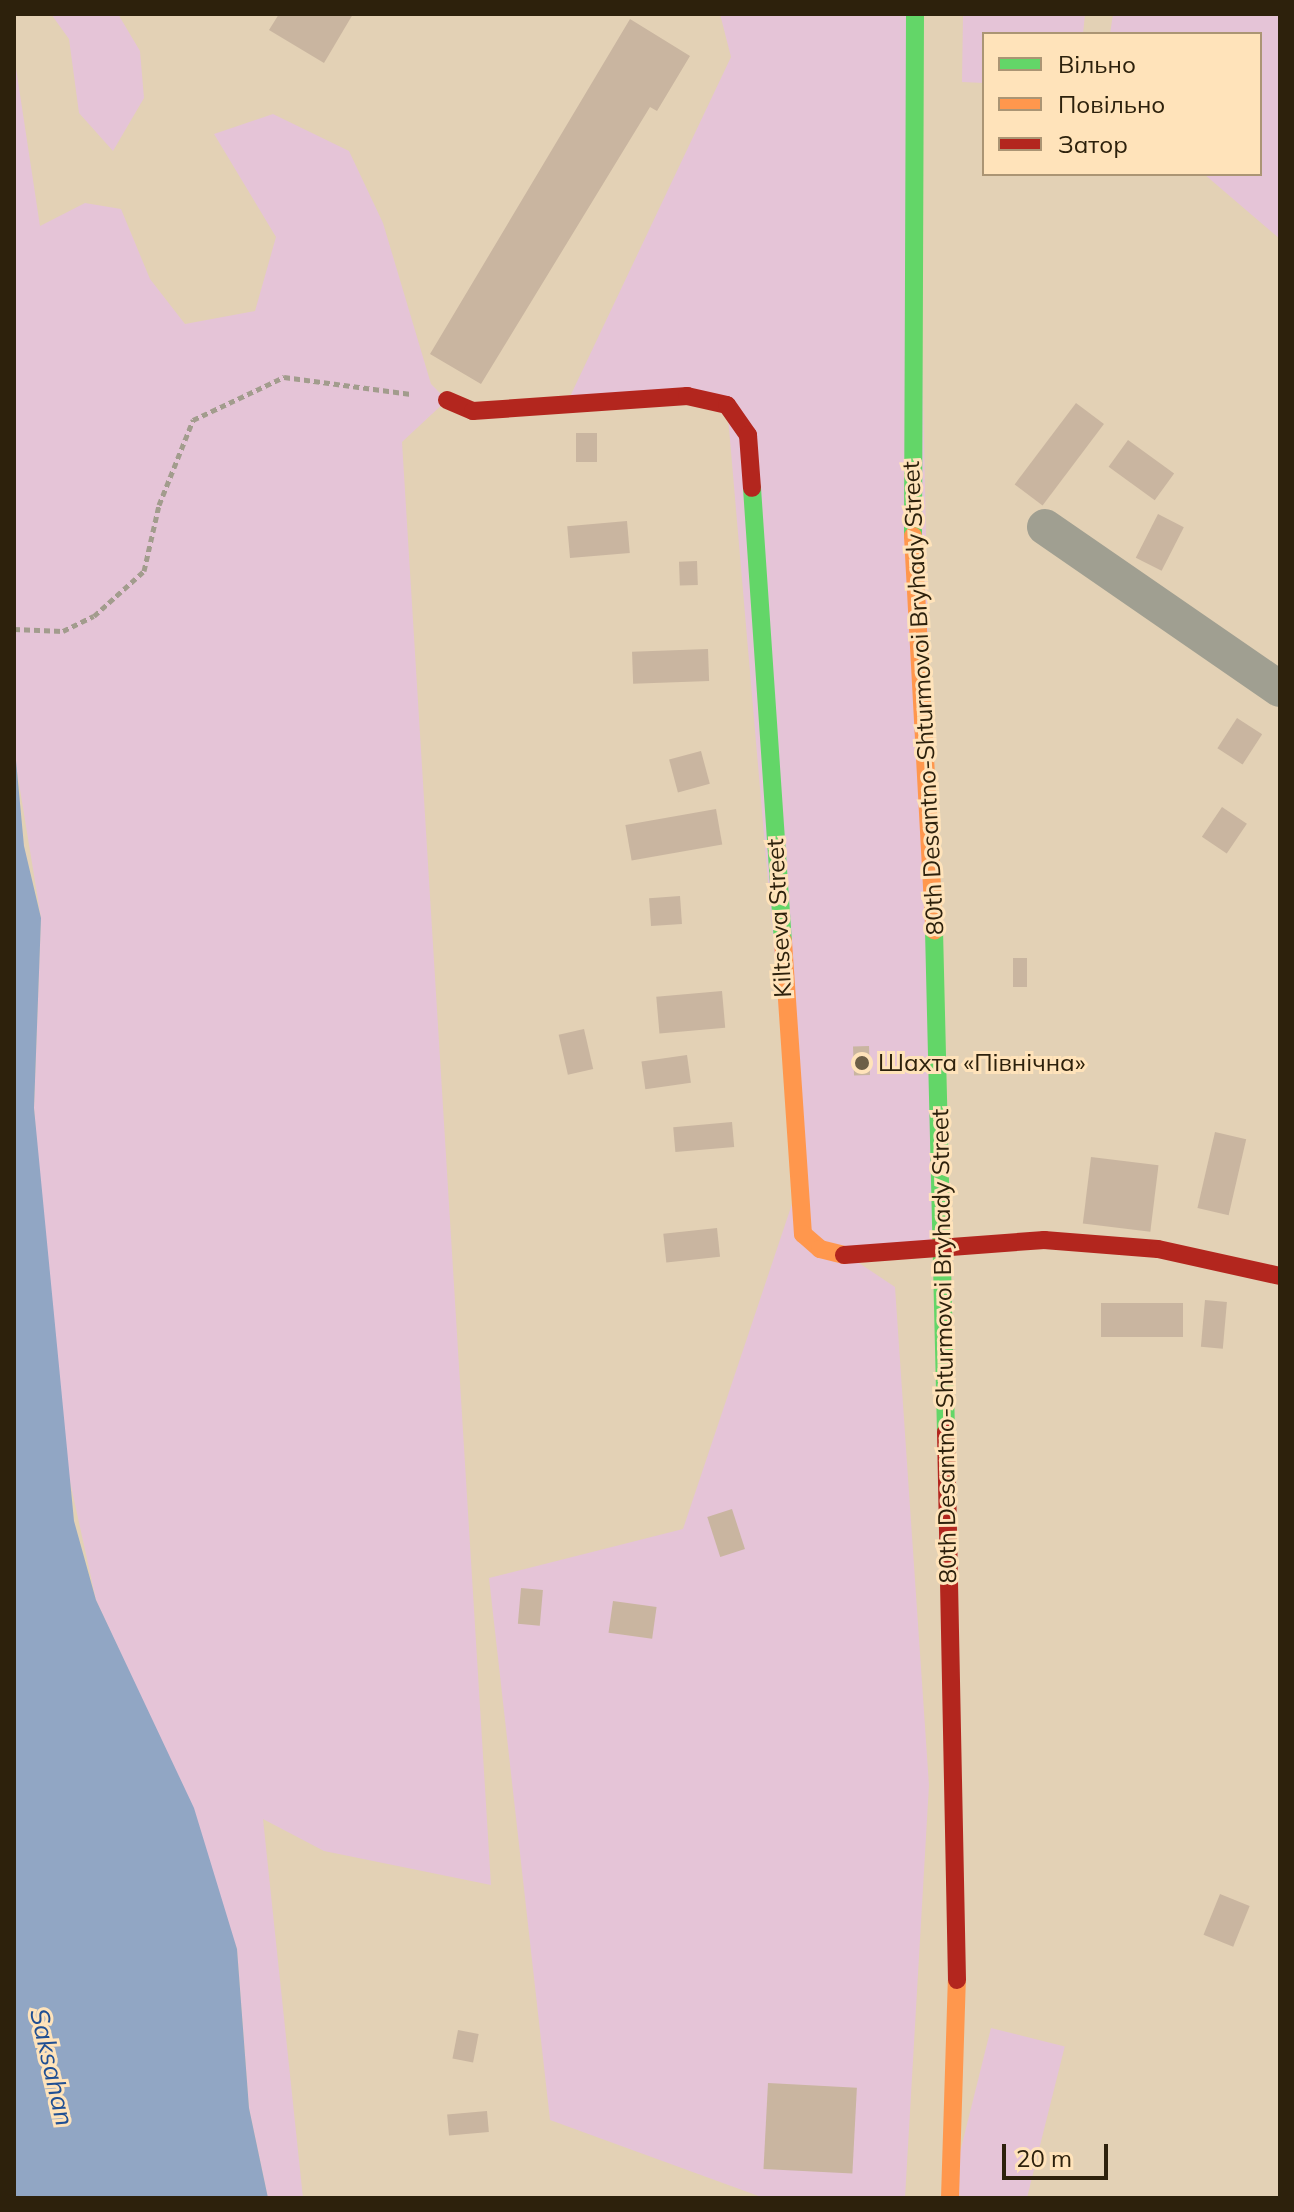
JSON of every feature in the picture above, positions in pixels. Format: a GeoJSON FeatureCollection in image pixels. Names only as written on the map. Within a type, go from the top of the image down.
{"type":"FeatureCollection","features":[{"type":"Feature","properties":{"kind":"street","name":"80th Desantno-Shturmovoi Bryhady Street"},"geometry":{"type":"LineString","coordinates":[[915,14],[910,473],[936,978],[958,2006],[950,2198]]}},
{"type":"Feature","properties":{"kind":"street","name":"Kiltseva Street"},"geometry":{"type":"LineString","coordinates":[[447,400],[473,411],[687,396],[727,405],[748,435],[803,1234],[820,1249],[849,1256],[1044,1240],[1158,1249],[1280,1276]]}},
{"type":"Feature","properties":{"kind":"street"},"geometry":{"type":"LineString","coordinates":[[1045,527],[1280,689]]}},
{"type":"Feature","properties":{"kind":"path"},"geometry":{"type":"LineString","coordinates":[[14,629],[63,631],[94,616],[144,571],[159,505],[193,420],[284,377],[447,400]]}},
{"type":"Feature","properties":{"kind":"shaded area"},"geometry":{"type":"Polygon","coordinates":[[[51,14],[118,14],[140,51],[144,98],[113,151],[79,113],[69,39],[51,14]]]}},
{"type":"Feature","properties":{"kind":"shaded area"},"geometry":{"type":"Polygon","coordinates":[[[720,14],[915,14],[941,1249],[850,1257],[895,1287],[929,1785],[905,2198],[764,2198],[550,2120],[489,1578],[683,1529],[795,1195],[727,405],[566,405],[731,57],[720,14]]]}},
{"type":"Feature","properties":{"kind":"shaded area"},"geometry":{"type":"Polygon","coordinates":[[[963,14],[1085,14],[1083,32],[982,32],[982,83],[962,82],[963,14]]]}},
{"type":"Feature","properties":{"kind":"shaded area"},"geometry":{"type":"Polygon","coordinates":[[[1113,14],[1280,14],[1280,239],[1206,176],[1262,176],[1262,32],[1110,32],[1113,14]]]}},
{"type":"Feature","properties":{"kind":"shaded area"},"geometry":{"type":"Polygon","coordinates":[[[14,55],[40,226],[85,203],[121,209],[150,279],[185,324],[255,311],[276,237],[214,134],[273,114],[349,151],[383,223],[431,384],[447,400],[402,442],[491,1885],[324,1851],[263,1819],[303,2198],[268,2198],[249,2108],[237,1949],[163,1745],[96,1600],[60,1436],[34,1108],[41,918],[15,759],[14,55]]]}},
{"type":"Feature","properties":{"kind":"shaded area"},"geometry":{"type":"Polygon","coordinates":[[[991,2028],[1065,2046],[1027,2198],[970,2198],[950,2193],[991,2028]]]}},
{"type":"Feature","properties":{"kind":"water","name":"Saksahan"},"geometry":{"type":"Polygon","coordinates":[[[14,739],[24,846],[41,918],[34,1108],[74,1521],[96,1600],[194,1808],[237,1949],[249,2108],[268,2198],[14,2198],[14,739]]]}},
{"type":"Feature","properties":{"kind":"building"},"geometry":{"type":"Polygon","coordinates":[[[279,14],[353,14],[324,63],[269,30],[279,14]]]}},
{"type":"Feature","properties":{"kind":"building"},"geometry":{"type":"Polygon","coordinates":[[[630,19],[690,56],[657,111],[650,107],[481,384],[430,354],[630,19]]]}},
{"type":"Feature","properties":{"kind":"building"},"geometry":{"type":"Polygon","coordinates":[[[1076,403],[1104,424],[1043,506],[1015,484],[1076,403]]]}},
{"type":"Feature","properties":{"kind":"building"},"geometry":{"type":"Polygon","coordinates":[[[576,433],[597,433],[597,462],[576,462],[576,433]]]}},
{"type":"Feature","properties":{"kind":"building"},"geometry":{"type":"Polygon","coordinates":[[[1128,440],[1174,474],[1155,500],[1109,467],[1128,440]]]}},
{"type":"Feature","properties":{"kind":"building"},"geometry":{"type":"Polygon","coordinates":[[[1158,514],[1184,527],[1162,571],[1136,558],[1158,514]]]}},
{"type":"Feature","properties":{"kind":"building"},"geometry":{"type":"Polygon","coordinates":[[[627,521],[630,553],[570,558],[567,526],[627,521]]]}},
{"type":"Feature","properties":{"kind":"building"},"geometry":{"type":"Polygon","coordinates":[[[697,561],[698,585],[680,586],[679,562],[697,561]]]}},
{"type":"Feature","properties":{"kind":"building"},"geometry":{"type":"Polygon","coordinates":[[[708,649],[709,681],[633,684],[632,652],[708,649]]]}},
{"type":"Feature","properties":{"kind":"building"},"geometry":{"type":"Polygon","coordinates":[[[1237,718],[1262,734],[1243,765],[1217,748],[1237,718]]]}},
{"type":"Feature","properties":{"kind":"building"},"geometry":{"type":"Polygon","coordinates":[[[701,751],[710,784],[678,792],[669,760],[701,751]]]}},
{"type":"Feature","properties":{"kind":"building"},"geometry":{"type":"Polygon","coordinates":[[[1222,807],[1247,824],[1227,854],[1202,837],[1222,807]]]}},
{"type":"Feature","properties":{"kind":"building"},"geometry":{"type":"Polygon","coordinates":[[[716,809],[722,844],[632,860],[625,825],[716,809]]]}},
{"type":"Feature","properties":{"kind":"building"},"geometry":{"type":"Polygon","coordinates":[[[680,896],[682,924],[651,926],[649,898],[680,896]]]}},
{"type":"Feature","properties":{"kind":"building"},"geometry":{"type":"Polygon","coordinates":[[[1013,958],[1027,958],[1027,987],[1013,987],[1013,958]]]}},
{"type":"Feature","properties":{"kind":"building"},"geometry":{"type":"Polygon","coordinates":[[[722,991],[725,1028],[659,1034],[656,997],[722,991]]]}},
{"type":"Feature","properties":{"kind":"building"},"geometry":{"type":"Polygon","coordinates":[[[584,1029],[593,1069],[568,1075],[559,1035],[584,1029]]]}},
{"type":"Feature","properties":{"kind":"building"},"geometry":{"type":"Polygon","coordinates":[[[869,1046],[870,1075],[854,1076],[853,1047],[869,1046]]]}},
{"type":"Feature","properties":{"kind":"building"},"geometry":{"type":"Polygon","coordinates":[[[687,1055],[691,1083],[645,1089],[641,1061],[687,1055]]]}},
{"type":"Feature","properties":{"kind":"building"},"geometry":{"type":"Polygon","coordinates":[[[732,1122],[734,1147],[675,1152],[673,1127],[732,1122]]]}},
{"type":"Feature","properties":{"kind":"building"},"geometry":{"type":"Polygon","coordinates":[[[1215,1132],[1246,1139],[1229,1215],[1197,1208],[1215,1132]]]}},
{"type":"Feature","properties":{"kind":"building"},"geometry":{"type":"Polygon","coordinates":[[[1091,1157],[1158,1165],[1150,1232],[1083,1224],[1091,1157]]]}},
{"type":"Feature","properties":{"kind":"building"},"geometry":{"type":"Polygon","coordinates":[[[717,1228],[720,1257],[666,1262],[663,1234],[717,1228]]]}},
{"type":"Feature","properties":{"kind":"building"},"geometry":{"type":"Polygon","coordinates":[[[1205,1300],[1227,1302],[1223,1349],[1201,1347],[1205,1300]]]}},
{"type":"Feature","properties":{"kind":"building"},"geometry":{"type":"Polygon","coordinates":[[[1101,1303],[1183,1303],[1183,1337],[1101,1337],[1101,1303]]]}},
{"type":"Feature","properties":{"kind":"building"},"geometry":{"type":"Polygon","coordinates":[[[732,1509],[745,1549],[720,1557],[707,1517],[732,1509]]]}},
{"type":"Feature","properties":{"kind":"building"},"geometry":{"type":"Polygon","coordinates":[[[521,1588],[543,1590],[540,1626],[518,1624],[521,1588]]]}},
{"type":"Feature","properties":{"kind":"building"},"geometry":{"type":"Polygon","coordinates":[[[613,1601],[657,1607],[652,1639],[609,1633],[613,1601]]]}},
{"type":"Feature","properties":{"kind":"building"},"geometry":{"type":"Polygon","coordinates":[[[1220,1894],[1250,1906],[1233,1947],[1204,1935],[1220,1894]]]}},
{"type":"Feature","properties":{"kind":"building"},"geometry":{"type":"Polygon","coordinates":[[[458,2030],[479,2034],[473,2062],[452,2058],[458,2030]]]}},
{"type":"Feature","properties":{"kind":"building"},"geometry":{"type":"Polygon","coordinates":[[[768,2083],[857,2088],[852,2174],[763,2169],[768,2083]]]}},
{"type":"Feature","properties":{"kind":"building"},"geometry":{"type":"Polygon","coordinates":[[[487,2111],[489,2132],[449,2135],[447,2114],[487,2111]]]}},
{"type":"Feature","properties":{"kind":"traffic: fast"},"geometry":{"type":"LineString","coordinates":[[913,536],[915,14]]}},
{"type":"Feature","properties":{"kind":"traffic: fast"},"geometry":{"type":"LineString","coordinates":[[752,488],[783,941]]}},
{"type":"Feature","properties":{"kind":"traffic: fast"},"geometry":{"type":"LineString","coordinates":[[934,930],[946,1432]]}},
{"type":"Feature","properties":{"kind":"traffic: slow"},"geometry":{"type":"LineString","coordinates":[[913,536],[934,930]]}},
{"type":"Feature","properties":{"kind":"traffic: slow"},"geometry":{"type":"LineString","coordinates":[[783,941],[803,1234],[820,1249],[844,1255]]}},
{"type":"Feature","properties":{"kind":"traffic: slow"},"geometry":{"type":"LineString","coordinates":[[950,2198],[957,1980]]}},
{"type":"Feature","properties":{"kind":"traffic: jam"},"geometry":{"type":"LineString","coordinates":[[447,400],[473,411],[687,396],[727,405],[748,435],[752,488]]}},
{"type":"Feature","properties":{"kind":"traffic: jam"},"geometry":{"type":"LineString","coordinates":[[844,1255],[1044,1240],[1158,1249],[1280,1276]]}},
{"type":"Feature","properties":{"kind":"traffic: jam"},"geometry":{"type":"LineString","coordinates":[[946,1432],[957,1980]]}},
{"type":"Feature","properties":{"kind":"place","name":"Шахта «Північна»"},"geometry":{"type":"Point","coordinates":[862,1063]}}]}
